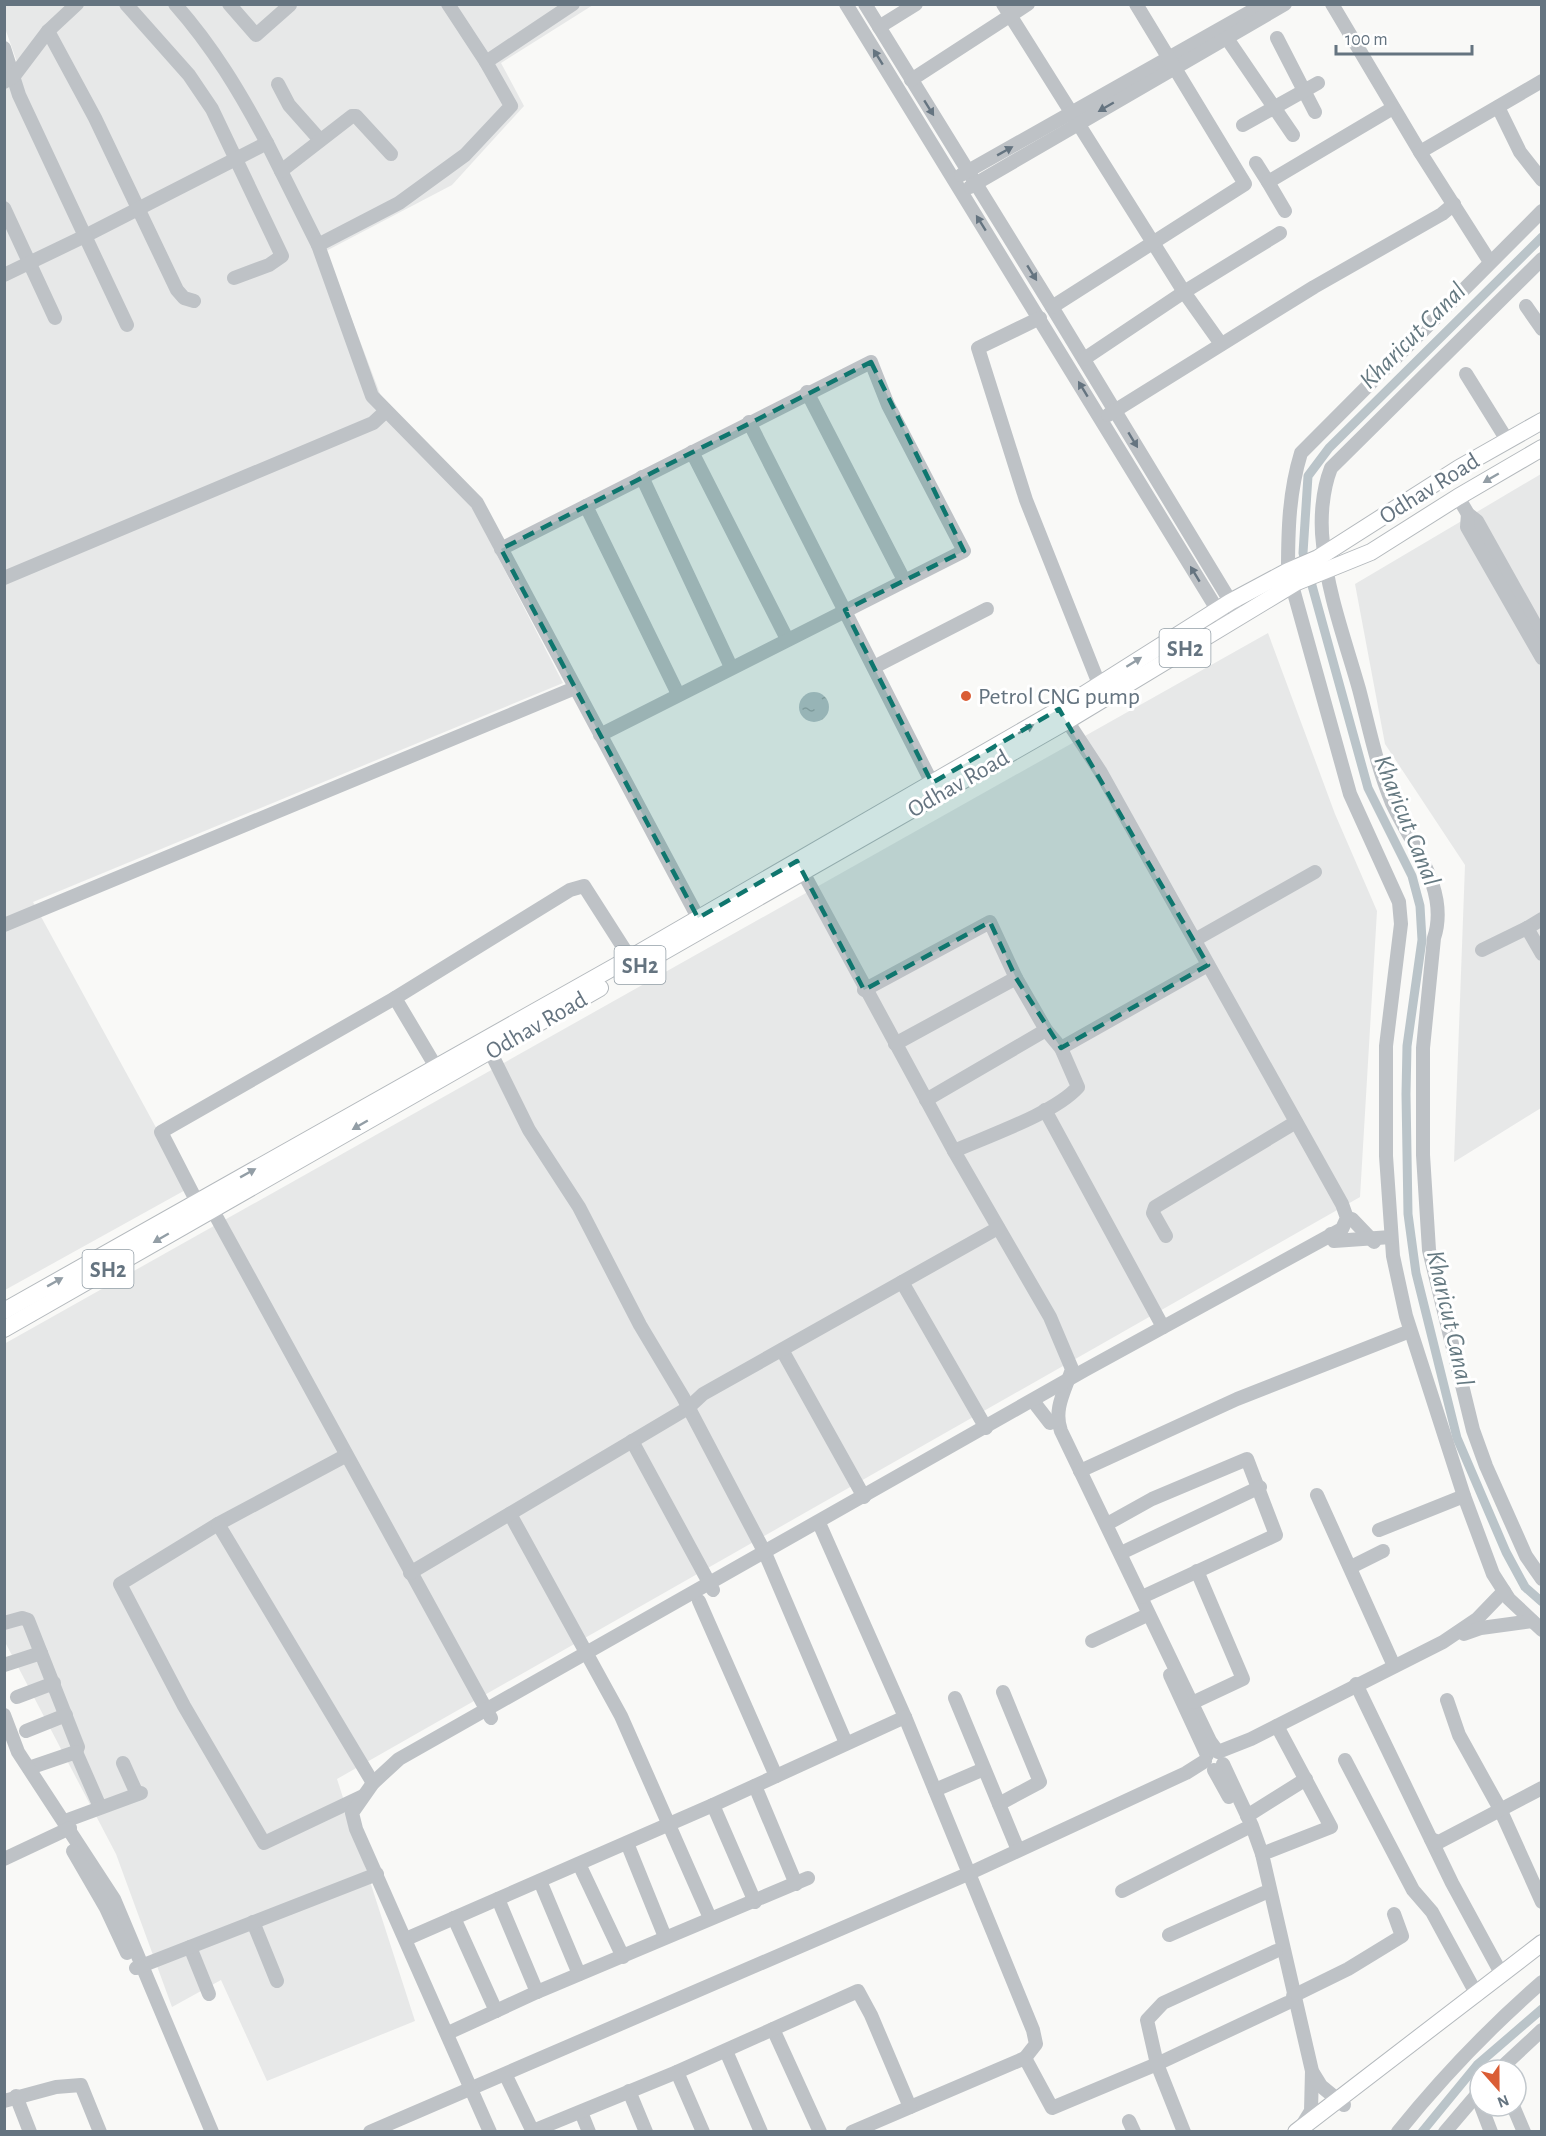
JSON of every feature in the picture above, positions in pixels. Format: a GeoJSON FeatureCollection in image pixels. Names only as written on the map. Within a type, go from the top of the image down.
{"type":"FeatureCollection","features":[{"type":"Feature","properties":{"kind":"main road","name":"Odhav Road"},"geometry":{"type":"LineString","coordinates":[[1323,562],[1507,440],[1542,421]]}},
{"type":"Feature","properties":{"kind":"main road","name":"Odhav Road"},"geometry":{"type":"LineString","coordinates":[[1323,562],[1371,552],[1542,448]]}},
{"type":"Feature","properties":{"kind":"main road","name":"SH2"},"geometry":{"type":"LineString","coordinates":[[1292,579],[1323,562]]}},
{"type":"Feature","properties":{"kind":"main road","name":"Odhav Road"},"geometry":{"type":"LineString","coordinates":[[799,867],[932,783],[1067,712],[1099,684],[1292,579]]}},
{"type":"Feature","properties":{"kind":"main road","name":"Odhav Road"},"geometry":{"type":"LineString","coordinates":[[4,1311],[205,1206],[490,1051],[701,924],[1067,712],[1228,613]]}},
{"type":"Feature","properties":{"kind":"main road","name":"Odhav Road"},"geometry":{"type":"LineString","coordinates":[[4,1329],[436,1067],[630,958],[701,924]]}},
{"type":"Feature","properties":{"kind":"main road"},"geometry":{"type":"LineString","coordinates":[[1337,2105],[1542,1943]]}},
{"type":"Feature","properties":{"kind":"main road"},"geometry":{"type":"LineString","coordinates":[[1300,2131],[1542,1953]]}},
{"type":"Feature","properties":{"kind":"street"},"geometry":{"type":"LineString","coordinates":[[9,79],[48,31],[77,4]]}},
{"type":"Feature","properties":{"kind":"street"},"geometry":{"type":"LineString","coordinates":[[126,4],[189,75],[212,109],[282,256],[269,266],[234,278]]}},
{"type":"Feature","properties":{"kind":"street"},"geometry":{"type":"LineString","coordinates":[[175,4],[204,37],[235,82],[318,244],[372,396],[477,503],[701,924]]}},
{"type":"Feature","properties":{"kind":"street"},"geometry":{"type":"LineString","coordinates":[[318,244],[399,203],[465,155],[511,106],[486,62],[448,4]]}},
{"type":"Feature","properties":{"kind":"street"},"geometry":{"type":"LineString","coordinates":[[486,62],[573,4]]}},
{"type":"Feature","properties":{"kind":"street"},"geometry":{"type":"LineString","coordinates":[[846,4],[1101,419],[1228,613]]}},
{"type":"Feature","properties":{"kind":"street"},"geometry":{"type":"LineString","coordinates":[[865,4],[1115,410],[1228,613]]}},
{"type":"Feature","properties":{"kind":"street"},"geometry":{"type":"LineString","coordinates":[[879,27],[916,4]]}},
{"type":"Feature","properties":{"kind":"street"},"geometry":{"type":"LineString","coordinates":[[911,80],[1007,10],[1028,4]]}},
{"type":"Feature","properties":{"kind":"street"},"geometry":{"type":"LineString","coordinates":[[954,179],[972,177],[1170,63],[1264,4]]}},
{"type":"Feature","properties":{"kind":"street"},"geometry":{"type":"LineString","coordinates":[[1170,63],[1226,37],[1285,4]]}},
{"type":"Feature","properties":{"kind":"street"},"geometry":{"type":"LineString","coordinates":[[1332,4],[1393,108],[1490,262]]}},
{"type":"Feature","properties":{"kind":"street"},"geometry":{"type":"LineString","coordinates":[[229,5],[256,35],[290,5]]}},
{"type":"Feature","properties":{"kind":"street"},"geometry":{"type":"LineString","coordinates":[[1052,306],[1245,184],[1170,63],[1138,6]]}},
{"type":"Feature","properties":{"kind":"street"},"geometry":{"type":"LineString","coordinates":[[1007,10],[1153,244],[1221,344]]}},
{"type":"Feature","properties":{"kind":"street"},"geometry":{"type":"LineString","coordinates":[[48,31],[95,118],[177,290],[184,298],[194,302]]}},
{"type":"Feature","properties":{"kind":"street"},"geometry":{"type":"LineString","coordinates":[[1226,37],[1293,135]]}},
{"type":"Feature","properties":{"kind":"street"},"geometry":{"type":"LineString","coordinates":[[1277,38],[1315,112]]}},
{"type":"Feature","properties":{"kind":"street"},"geometry":{"type":"LineString","coordinates":[[4,48],[9,79],[19,95],[126,325]]}},
{"type":"Feature","properties":{"kind":"street"},"geometry":{"type":"LineString","coordinates":[[1420,152],[1542,81]]}},
{"type":"Feature","properties":{"kind":"street"},"geometry":{"type":"LineString","coordinates":[[1243,125],[1318,83]]}},
{"type":"Feature","properties":{"kind":"street"},"geometry":{"type":"LineString","coordinates":[[278,84],[289,105],[320,140]]}},
{"type":"Feature","properties":{"kind":"street"},"geometry":{"type":"LineString","coordinates":[[1498,107],[1520,152],[1542,180]]}},
{"type":"Feature","properties":{"kind":"street"},"geometry":{"type":"LineString","coordinates":[[1268,182],[1393,108]]}},
{"type":"Feature","properties":{"kind":"street"},"geometry":{"type":"LineString","coordinates":[[281,171],[347,118],[356,116],[391,154]]}},
{"type":"Feature","properties":{"kind":"street"},"geometry":{"type":"LineString","coordinates":[[4,275],[267,143]]}},
{"type":"Feature","properties":{"kind":"street"},"geometry":{"type":"LineString","coordinates":[[1256,164],[1285,211]]}},
{"type":"Feature","properties":{"kind":"street"},"geometry":{"type":"LineString","coordinates":[[962,192],[972,177]]}},
{"type":"Feature","properties":{"kind":"street"},"geometry":{"type":"LineString","coordinates":[[1101,419],[1314,287],[1442,214],[1454,204]]}},
{"type":"Feature","properties":{"kind":"street"},"geometry":{"type":"LineString","coordinates":[[4,208],[55,318]]}},
{"type":"Feature","properties":{"kind":"street"},"geometry":{"type":"LineString","coordinates":[[1537,1625],[1504,1591],[1493,1574],[1464,1496],[1410,1331],[1393,1256],[1386,1156],[1386,1046],[1401,924],[1399,902],[1350,794],[1292,579],[1291,492],[1300,453],[1542,211]]}},
{"type":"Feature","properties":{"kind":"street"},"geometry":{"type":"LineString","coordinates":[[1084,359],[1184,292],[1280,233]]}},
{"type":"Feature","properties":{"kind":"street"},"geometry":{"type":"LineString","coordinates":[[1542,259],[1331,468],[1324,486],[1323,562],[1385,783],[1429,874],[1435,894],[1438,924],[1434,938],[1423,1048],[1423,1155],[1429,1250],[1476,1439],[1526,1556],[1542,1579]]}},
{"type":"Feature","properties":{"kind":"street"},"geometry":{"type":"LineString","coordinates":[[1526,306],[1542,329]]}},
{"type":"Feature","properties":{"kind":"street"},"geometry":{"type":"LineString","coordinates":[[1040,318],[978,348],[1030,511],[1099,684]]}},
{"type":"Feature","properties":{"kind":"street"},"geometry":{"type":"LineString","coordinates":[[501,549],[807,392],[871,362],[888,405],[964,551],[845,609],[600,735]]}},
{"type":"Feature","properties":{"kind":"street"},"geometry":{"type":"LineString","coordinates":[[1466,375],[1507,440]]}},
{"type":"Feature","properties":{"kind":"street"},"geometry":{"type":"LineString","coordinates":[[807,392],[904,580]]}},
{"type":"Feature","properties":{"kind":"street"},"geometry":{"type":"LineString","coordinates":[[4,578],[374,423],[386,411]]}},
{"type":"Feature","properties":{"kind":"street"},"geometry":{"type":"LineString","coordinates":[[749,422],[932,783]]}},
{"type":"Feature","properties":{"kind":"street"},"geometry":{"type":"LineString","coordinates":[[692,452],[787,639]]}},
{"type":"Feature","properties":{"kind":"street"},"geometry":{"type":"LineString","coordinates":[[642,477],[731,667]]}},
{"type":"Feature","properties":{"kind":"street"},"geometry":{"type":"LineString","coordinates":[[1458,497],[1468,514],[1477,521],[1542,637]]}},
{"type":"Feature","properties":{"kind":"street"},"geometry":{"type":"LineString","coordinates":[[586,506],[678,694]]}},
{"type":"Feature","properties":{"kind":"street"},"geometry":{"type":"LineString","coordinates":[[1468,514],[1467,527],[1542,658]]}},
{"type":"Feature","properties":{"kind":"street"},"geometry":{"type":"LineString","coordinates":[[874,667],[987,609]]}},
{"type":"Feature","properties":{"kind":"street"},"geometry":{"type":"LineString","coordinates":[[4,925],[575,688]]}},
{"type":"Feature","properties":{"kind":"street"},"geometry":{"type":"LineString","coordinates":[[1067,712],[1349,1219],[1393,1256]]}},
{"type":"Feature","properties":{"kind":"street"},"geometry":{"type":"LineString","coordinates":[[1061,1389],[1333,1238],[1349,1219],[1347,1201],[1303,1118],[1200,937],[1067,712]]}},
{"type":"Feature","properties":{"kind":"street"},"geometry":{"type":"LineString","coordinates":[[799,867],[864,990],[1050,1317],[1066,1353],[1066,1373],[1053,1421],[1143,1617],[1262,1854],[1290,1999]]}},
{"type":"Feature","properties":{"kind":"street"},"geometry":{"type":"LineString","coordinates":[[1200,937],[1315,872]]}},
{"type":"Feature","properties":{"kind":"street"},"geometry":{"type":"LineString","coordinates":[[489,1714],[205,1206],[161,1132],[395,998],[582,886],[585,886],[630,958]]}},
{"type":"Feature","properties":{"kind":"street"},"geometry":{"type":"LineString","coordinates":[[1482,950],[1542,919]]}},
{"type":"Feature","properties":{"kind":"street"},"geometry":{"type":"LineString","coordinates":[[864,990],[990,922],[1016,978],[1046,1030],[1061,1048],[1078,1087],[1071,1095],[1045,1110],[954,1151]]}},
{"type":"Feature","properties":{"kind":"street"},"geometry":{"type":"LineString","coordinates":[[1527,928],[1542,954]]}},
{"type":"Feature","properties":{"kind":"street"},"geometry":{"type":"LineString","coordinates":[[1061,1048],[1208,965]]}},
{"type":"Feature","properties":{"kind":"street"},"geometry":{"type":"LineString","coordinates":[[895,1044],[1016,978]]}},
{"type":"Feature","properties":{"kind":"street"},"geometry":{"type":"LineString","coordinates":[[395,998],[436,1067]]}},
{"type":"Feature","properties":{"kind":"street"},"geometry":{"type":"LineString","coordinates":[[926,1100],[1046,1030]]}},
{"type":"Feature","properties":{"kind":"street"},"geometry":{"type":"LineString","coordinates":[[490,1051],[529,1130],[579,1207],[640,1325],[688,1408],[767,1557],[846,1743]]}},
{"type":"Feature","properties":{"kind":"street"},"geometry":{"type":"LineString","coordinates":[[1045,1110],[1163,1327]]}},
{"type":"Feature","properties":{"kind":"street"},"geometry":{"type":"LineString","coordinates":[[1166,1236],[1153,1213],[1155,1207],[1296,1122]]}},
{"type":"Feature","properties":{"kind":"street"},"geometry":{"type":"LineString","coordinates":[[410,1573],[688,1408],[703,1394],[998,1228]]}},
{"type":"Feature","properties":{"kind":"street"},"geometry":{"type":"LineString","coordinates":[[490,2132],[356,1829],[352,1813],[373,1783],[401,1763],[1036,1404],[1163,1327],[1333,1238],[1391,1237]]}},
{"type":"Feature","properties":{"kind":"street"},"geometry":{"type":"LineString","coordinates":[[902,1282],[986,1428]]}},
{"type":"Feature","properties":{"kind":"street"},"geometry":{"type":"LineString","coordinates":[[1080,1471],[1237,1399],[1410,1331]]}},
{"type":"Feature","properties":{"kind":"street"},"geometry":{"type":"LineString","coordinates":[[782,1350],[864,1497]]}},
{"type":"Feature","properties":{"kind":"street"},"geometry":{"type":"LineString","coordinates":[[821,1527],[864,1497],[986,1428],[1036,1404]]}},
{"type":"Feature","properties":{"kind":"street"},"geometry":{"type":"LineString","coordinates":[[1036,1404],[1053,1421],[1107,1524],[1194,1702],[1210,1741],[1214,1761]]}},
{"type":"Feature","properties":{"kind":"street"},"geometry":{"type":"LineString","coordinates":[[632,1441],[712,1588]]}},
{"type":"Feature","properties":{"kind":"street"},"geometry":{"type":"LineString","coordinates":[[345,1456],[218,1524],[120,1584],[173,1685],[264,1843],[363,1796]]}},
{"type":"Feature","properties":{"kind":"street"},"geometry":{"type":"LineString","coordinates":[[1107,1524],[1152,1499],[1247,1459],[1260,1487],[1276,1535],[1142,1597]]}},
{"type":"Feature","properties":{"kind":"street"},"geometry":{"type":"LineString","coordinates":[[1121,1553],[1260,1487]]}},
{"type":"Feature","properties":{"kind":"street"},"geometry":{"type":"LineString","coordinates":[[1317,1495],[1352,1567],[1394,1666]]}},
{"type":"Feature","properties":{"kind":"street"},"geometry":{"type":"LineString","coordinates":[[1378,1530],[1464,1496]]}},
{"type":"Feature","properties":{"kind":"street"},"geometry":{"type":"LineString","coordinates":[[510,1514],[587,1659],[621,1716],[710,1918]]}},
{"type":"Feature","properties":{"kind":"street"},"geometry":{"type":"LineString","coordinates":[[218,1524],[373,1783]]}},
{"type":"Feature","properties":{"kind":"street"},"geometry":{"type":"LineString","coordinates":[[821,1527],[971,1876],[1033,2030],[1036,2044],[1024,2058],[852,2132]]}},
{"type":"Feature","properties":{"kind":"street"},"geometry":{"type":"LineString","coordinates":[[1352,1567],[1383,1551]]}},
{"type":"Feature","properties":{"kind":"street"},"geometry":{"type":"LineString","coordinates":[[1194,1702],[1244,1679],[1197,1572]]}},
{"type":"Feature","properties":{"kind":"street"},"geometry":{"type":"LineString","coordinates":[[587,1659],[699,1601],[712,1588]]}},
{"type":"Feature","properties":{"kind":"street"},"geometry":{"type":"LineString","coordinates":[[1443,1642],[1477,1619],[1504,1591]]}},
{"type":"Feature","properties":{"kind":"street"},"geometry":{"type":"LineString","coordinates":[[699,1601],[776,1776]]}},
{"type":"Feature","properties":{"kind":"street"},"geometry":{"type":"LineString","coordinates":[[1092,1641],[1143,1617]]}},
{"type":"Feature","properties":{"kind":"street"},"geometry":{"type":"LineString","coordinates":[[4,1623],[22,1618],[28,1620],[78,1747],[76,1752],[100,1807]]}},
{"type":"Feature","properties":{"kind":"street"},"geometry":{"type":"LineString","coordinates":[[370,2132],[508,2080],[971,1876],[1214,1761],[1356,1684],[1443,1642],[1481,1628],[1537,1625]]}},
{"type":"Feature","properties":{"kind":"street"},"geometry":{"type":"LineString","coordinates":[[4,1665],[41,1653]]}},
{"type":"Feature","properties":{"kind":"street"},"geometry":{"type":"LineString","coordinates":[[17,1697],[54,1683]]}},
{"type":"Feature","properties":{"kind":"street"},"geometry":{"type":"LineString","coordinates":[[1356,1684],[1431,1839],[1502,1975]]}},
{"type":"Feature","properties":{"kind":"street"},"geometry":{"type":"LineString","coordinates":[[999,1804],[1040,1782],[1003,1692]]}},
{"type":"Feature","properties":{"kind":"street"},"geometry":{"type":"LineString","coordinates":[[955,1698],[1018,1850]]}},
{"type":"Feature","properties":{"kind":"street"},"geometry":{"type":"LineString","coordinates":[[1447,1700],[1459,1735],[1500,1809],[1542,1902]]}},
{"type":"Feature","properties":{"kind":"street"},"geometry":{"type":"LineString","coordinates":[[4,1715],[18,1752],[114,1899],[138,1967],[203,2132]]}},
{"type":"Feature","properties":{"kind":"street"},"geometry":{"type":"LineString","coordinates":[[26,1731],[66,1715]]}},
{"type":"Feature","properties":{"kind":"street"},"geometry":{"type":"LineString","coordinates":[[406,1939],[713,1805],[904,1717]]}},
{"type":"Feature","properties":{"kind":"street"},"geometry":{"type":"LineString","coordinates":[[1262,1854],[1331,1827],[1277,1726]]}},
{"type":"Feature","properties":{"kind":"street"},"geometry":{"type":"LineString","coordinates":[[4,1738],[11,1755],[66,1827]]}},
{"type":"Feature","properties":{"kind":"street"},"geometry":{"type":"LineString","coordinates":[[29,1768],[76,1752]]}},
{"type":"Feature","properties":{"kind":"street"},"geometry":{"type":"LineString","coordinates":[[1345,1760],[1413,1890],[1432,1912],[1477,1995]]}},
{"type":"Feature","properties":{"kind":"street"},"geometry":{"type":"LineString","coordinates":[[386,2132],[472,2092],[971,1876],[1018,1850],[1214,1761]]}},
{"type":"Feature","properties":{"kind":"street"},"geometry":{"type":"LineString","coordinates":[[4,1859],[100,1807],[139,1794],[123,1763]]}},
{"type":"Feature","properties":{"kind":"street"},"geometry":{"type":"LineString","coordinates":[[935,1790],[984,1769]]}},
{"type":"Feature","properties":{"kind":"street"},"geometry":{"type":"LineString","coordinates":[[1122,1891],[1246,1823],[1306,1779]]}},
{"type":"Feature","properties":{"kind":"street"},"geometry":{"type":"LineString","coordinates":[[448,2033],[665,1937],[802,1881],[755,1786]]}},
{"type":"Feature","properties":{"kind":"street"},"geometry":{"type":"LineString","coordinates":[[1431,1839],[1440,1842],[1542,1788]]}},
{"type":"Feature","properties":{"kind":"street"},"geometry":{"type":"LineString","coordinates":[[713,1805],[754,1902]]}},
{"type":"Feature","properties":{"kind":"street"},"geometry":{"type":"LineString","coordinates":[[1246,1823],[1276,1951],[1313,2089],[1311,2111],[1300,2131]]}},
{"type":"Feature","properties":{"kind":"street"},"geometry":{"type":"LineString","coordinates":[[627,1843],[665,1937]]}},
{"type":"Feature","properties":{"kind":"street"},"geometry":{"type":"LineString","coordinates":[[579,1864],[623,1957]]}},
{"type":"Feature","properties":{"kind":"street"},"geometry":{"type":"LineString","coordinates":[[138,1967],[377,1874]]}},
{"type":"Feature","properties":{"kind":"street"},"geometry":{"type":"LineString","coordinates":[[540,1881],[579,1974]]}},
{"type":"Feature","properties":{"kind":"street"},"geometry":{"type":"LineString","coordinates":[[1169,1935],[1263,1893]]}},
{"type":"Feature","properties":{"kind":"street"},"geometry":{"type":"LineString","coordinates":[[498,1899],[537,1992]]}},
{"type":"Feature","properties":{"kind":"street"},"geometry":{"type":"LineString","coordinates":[[1024,2058],[1052,2108],[1157,2064],[1348,1968],[1402,1935],[1394,1914]]}},
{"type":"Feature","properties":{"kind":"street"},"geometry":{"type":"LineString","coordinates":[[454,1918],[496,2011]]}},
{"type":"Feature","properties":{"kind":"street"},"geometry":{"type":"LineString","coordinates":[[253,1922],[277,1982]]}},
{"type":"Feature","properties":{"kind":"street"},"geometry":{"type":"LineString","coordinates":[[189,1947],[209,1994]]}},
{"type":"Feature","properties":{"kind":"street"},"geometry":{"type":"LineString","coordinates":[[1184,2132],[1157,2064],[1147,2020],[1163,2002],[1276,1951]]}},
{"type":"Feature","properties":{"kind":"street"},"geometry":{"type":"LineString","coordinates":[[138,1967],[212,2132]]}},
{"type":"Feature","properties":{"kind":"street"},"geometry":{"type":"LineString","coordinates":[[1398,2132],[1440,2079],[1489,2027],[1542,1982]]}},
{"type":"Feature","properties":{"kind":"street"},"geometry":{"type":"LineString","coordinates":[[508,2080],[533,2131],[726,2051],[858,1991],[871,2015],[910,2107]]}},
{"type":"Feature","properties":{"kind":"street"},"geometry":{"type":"LineString","coordinates":[[774,2029],[820,2132]]}},
{"type":"Feature","properties":{"kind":"street"},"geometry":{"type":"LineString","coordinates":[[1512,2058],[1542,2030]]}},
{"type":"Feature","properties":{"kind":"street"},"geometry":{"type":"LineString","coordinates":[[726,2051],[761,2132]]}},
{"type":"Feature","properties":{"kind":"street"},"geometry":{"type":"LineString","coordinates":[[677,2072],[703,2132]]}},
{"type":"Feature","properties":{"kind":"street"},"geometry":{"type":"LineString","coordinates":[[1308,2072],[1337,2105]]}},
{"type":"Feature","properties":{"kind":"street"},"geometry":{"type":"LineString","coordinates":[[1300,2131],[1308,2072]]}},
{"type":"Feature","properties":{"kind":"street"},"geometry":{"type":"LineString","coordinates":[[30,2132],[10,2099],[56,2087],[81,2085],[100,2132]]}},
{"type":"Feature","properties":{"kind":"street"},"geometry":{"type":"LineString","coordinates":[[1313,2089],[1337,2105]]}},
{"type":"Feature","properties":{"kind":"street"},"geometry":{"type":"LineString","coordinates":[[629,2091],[646,2132]]}},
{"type":"Feature","properties":{"kind":"street"},"geometry":{"type":"LineString","coordinates":[[1446,2131],[1468,2110]]}},
{"type":"Feature","properties":{"kind":"street"},"geometry":{"type":"LineString","coordinates":[[581,2112],[589,2132]]}},
{"type":"Feature","properties":{"kind":"street"},"geometry":{"type":"LineString","coordinates":[[1518,2118],[1524,2132]]}},
{"type":"Feature","properties":{"kind":"highlighted area"},"geometry":{"type":"Polygon","coordinates":[[[871,362],[964,551],[845,610],[932,783],[1059,709],[1208,965],[1061,1048],[1016,978],[990,922],[864,990],[797,861],[698,918],[501,549],[871,362]]]}},
{"type":"Feature","properties":{"kind":"shaded area"},"geometry":{"type":"Polygon","coordinates":[[[5,5],[593,5],[501,63],[524,106],[452,185],[326,251],[382,399],[473,509],[563,683],[33,902],[189,1188],[5,1290],[4,75],[18,65],[5,28],[5,5]]]}},
{"type":"Feature","properties":{"kind":"shaded area"},"geometry":{"type":"Polygon","coordinates":[[[1541,474],[1541,1108],[1454,1162],[1465,865],[1385,744],[1355,584],[1541,474]]]}},
{"type":"Feature","properties":{"kind":"shaded area"},"geometry":{"type":"Polygon","coordinates":[[[1268,633],[1335,814],[1377,911],[1360,1197],[337,1779],[415,2021],[267,2081],[221,1980],[172,2007],[116,1854],[5,1642],[4,1344],[1268,633]]]}},
{"type":"Feature","properties":{"kind":"water"},"geometry":{"type":"Polygon","coordinates":[[[814,692],[820,693],[828,701],[828,713],[820,721],[814,722],[808,721],[800,713],[799,707],[800,701],[808,693],[814,692]]]}},
{"type":"Feature","properties":{"kind":"waterway","name":"Kharicut Canal"},"geometry":{"type":"LineString","coordinates":[[1542,237],[1329,448],[1308,476],[1303,553],[1368,788],[1412,876],[1420,906],[1422,940],[1407,1046],[1406,1094],[1408,1214],[1416,1273],[1457,1438],[1506,1552],[1525,1587],[1542,1602]]}},
{"type":"Feature","properties":{"kind":"waterway","name":"Kharicut Canal"},"geometry":{"type":"LineString","coordinates":[[1422,2132],[1477,2065],[1542,2009]]}},
{"type":"Feature","properties":{"kind":"place","name":"Petrol CNG pump"},"geometry":{"type":"Point","coordinates":[966,696]}}]}
